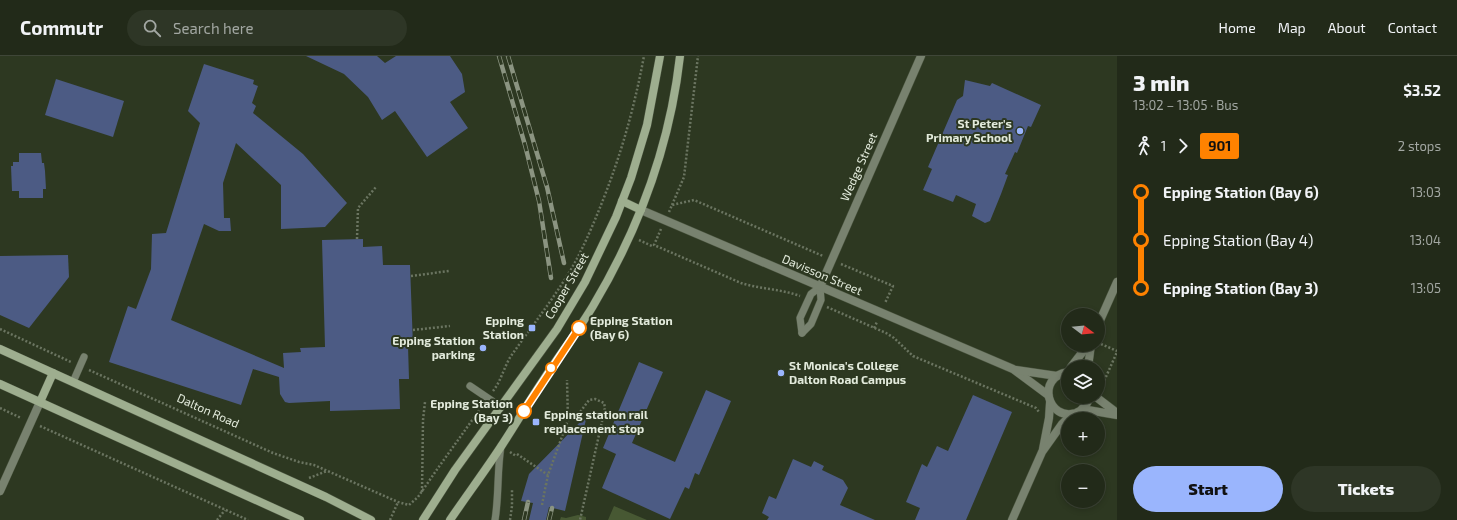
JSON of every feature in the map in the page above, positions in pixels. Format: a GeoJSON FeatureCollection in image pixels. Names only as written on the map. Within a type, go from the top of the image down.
{"type":"FeatureCollection","features":[{"type":"Feature","properties":{"kind":"main road","name":"Cooper Street"},"geometry":{"type":"LineString","coordinates":[[423,520],[447,482],[570,309],[598,257],[631,178],[647,125],[660,56]]}},
{"type":"Feature","properties":{"kind":"main road"},"geometry":{"type":"LineString","coordinates":[[450,520],[502,446],[543,380],[592,307],[610,276],[630,236],[652,180],[669,122],[680,56]]}},
{"type":"Feature","properties":{"kind":"main road","name":"Davisson Street"},"geometry":{"type":"LineString","coordinates":[[622,201],[641,210]]}},
{"type":"Feature","properties":{"kind":"main road"},"geometry":{"type":"LineString","coordinates":[[0,349],[326,497],[371,520]]}},
{"type":"Feature","properties":{"kind":"main road"},"geometry":{"type":"LineString","coordinates":[[40,402],[53,373]]}},
{"type":"Feature","properties":{"kind":"main road"},"geometry":{"type":"LineString","coordinates":[[0,384],[300,520]]}},
{"type":"Feature","properties":{"kind":"street","name":"Wedge Street"},"geometry":{"type":"LineString","coordinates":[[820,287],[921,56]]}},
{"type":"Feature","properties":{"kind":"street","name":"Davisson Street"},"geometry":{"type":"LineString","coordinates":[[641,210],[1013,369],[1057,376]]}},
{"type":"Feature","properties":{"kind":"street"},"geometry":{"type":"LineString","coordinates":[[1105,309],[1117,282]]}},
{"type":"Feature","properties":{"kind":"street"},"geometry":{"type":"LineString","coordinates":[[1076,360],[1083,352]]}},
{"type":"Feature","properties":{"kind":"street","name":"Davisson Street"},"geometry":{"type":"LineString","coordinates":[[1013,369],[1049,399],[1061,412]]}},
{"type":"Feature","properties":{"kind":"street"},"geometry":{"type":"LineString","coordinates":[[1042,452],[1049,418],[1049,388],[1052,381],[1061,375]]}},
{"type":"Feature","properties":{"kind":"street"},"geometry":{"type":"LineString","coordinates":[[1105,401],[1117,414]]}},
{"type":"Feature","properties":{"kind":"street"},"geometry":{"type":"LineString","coordinates":[[0,491],[40,402]]}},
{"type":"Feature","properties":{"kind":"street"},"geometry":{"type":"LineString","coordinates":[[1076,412],[1082,409],[1086,404]]}},
{"type":"Feature","properties":{"kind":"street"},"geometry":{"type":"LineString","coordinates":[[1082,409],[1117,414]]}},
{"type":"Feature","properties":{"kind":"street"},"geometry":{"type":"LineString","coordinates":[[1012,520],[1042,452],[1061,425]]}},
{"type":"Feature","properties":{"kind":"lane"},"geometry":{"type":"LineString","coordinates":[[820,287],[821,300],[811,324],[802,333],[800,318],[811,294],[820,287]]}},
{"type":"Feature","properties":{"kind":"lane"},"geometry":{"type":"LineString","coordinates":[[73,382],[84,357]]}},
{"type":"Feature","properties":{"kind":"lane"},"geometry":{"type":"LineString","coordinates":[[470,386],[501,407]]}},
{"type":"Feature","properties":{"kind":"lane"},"geometry":{"type":"LineString","coordinates":[[495,520],[498,464],[502,446]]}},
{"type":"Feature","properties":{"kind":"path"},"geometry":{"type":"LineString","coordinates":[[422,492],[495,388],[510,358],[532,328],[572,266],[586,240],[610,184],[622,149],[636,99],[644,56]]}},
{"type":"Feature","properties":{"kind":"path"},"geometry":{"type":"LineString","coordinates":[[698,56],[684,176],[654,245],[741,283],[750,286],[779,290],[808,299]]}},
{"type":"Feature","properties":{"kind":"path"},"geometry":{"type":"LineString","coordinates":[[357,239],[358,208],[376,187]]}},
{"type":"Feature","properties":{"kind":"path"},"geometry":{"type":"LineString","coordinates":[[672,205],[694,200],[893,286]]}},
{"type":"Feature","properties":{"kind":"path"},"geometry":{"type":"LineString","coordinates":[[630,236],[652,246]]}},
{"type":"Feature","properties":{"kind":"path"},"geometry":{"type":"LineString","coordinates":[[411,276],[449,271]]}},
{"type":"Feature","properties":{"kind":"path"},"geometry":{"type":"LineString","coordinates":[[819,304],[886,333],[894,338],[913,356],[1036,408],[1041,415],[1049,418]]}},
{"type":"Feature","properties":{"kind":"path"},"geometry":{"type":"LineString","coordinates":[[413,330],[450,326]]}},
{"type":"Feature","properties":{"kind":"path","name":"Dalton Road"},"geometry":{"type":"LineString","coordinates":[[0,329],[273,453],[327,471],[398,502],[409,505],[414,502],[422,492]]}},
{"type":"Feature","properties":{"kind":"path"},"geometry":{"type":"LineString","coordinates":[[1105,345],[1117,351],[1105,378]]}},
{"type":"Feature","properties":{"kind":"path"},"geometry":{"type":"LineString","coordinates":[[546,484],[568,420],[567,380]]}},
{"type":"Feature","properties":{"kind":"path"},"geometry":{"type":"LineString","coordinates":[[568,420],[575,419],[589,400],[595,399],[604,403],[605,408],[580,520]]}},
{"type":"Feature","properties":{"kind":"path"},"geometry":{"type":"LineString","coordinates":[[422,492],[424,402]]}},
{"type":"Feature","properties":{"kind":"path"},"geometry":{"type":"LineString","coordinates":[[0,408],[248,520]]}},
{"type":"Feature","properties":{"kind":"path"},"geometry":{"type":"LineString","coordinates":[[517,454],[548,475]]}},
{"type":"Feature","properties":{"kind":"path"},"geometry":{"type":"LineString","coordinates":[[297,484],[327,471]]}},
{"type":"Feature","properties":{"kind":"path"},"geometry":{"type":"LineString","coordinates":[[542,505],[548,475]]}},
{"type":"Feature","properties":{"kind":"path"},"geometry":{"type":"LineString","coordinates":[[510,520],[512,490]]}},
{"type":"Feature","properties":{"kind":"path"},"geometry":{"type":"LineString","coordinates":[[390,520],[398,502]]}},
{"type":"Feature","properties":{"kind":"path"},"geometry":{"type":"LineString","coordinates":[[216,520],[225,510]]}},
{"type":"Feature","properties":{"kind":"green space"},"geometry":{"type":"Polygon","coordinates":[[[614,506],[647,520],[608,520],[614,506]]]}},
{"type":"Feature","properties":{"kind":"green space"},"geometry":{"type":"Polygon","coordinates":[[[578,515],[586,517],[586,520],[560,520],[561,517],[566,518],[578,515]]]}},
{"type":"Feature","properties":{"kind":"building"},"geometry":{"type":"Polygon","coordinates":[[[306,56],[377,56],[385,63],[396,56],[450,56],[462,74],[465,92],[450,102],[468,128],[427,157],[395,111],[382,120],[368,97],[344,74],[306,56]]]}},
{"type":"Feature","properties":{"kind":"building"},"geometry":{"type":"Polygon","coordinates":[[[204,64],[254,80],[253,84],[258,86],[252,103],[256,106],[253,113],[303,154],[347,203],[325,227],[281,229],[281,185],[236,143],[223,183],[224,218],[230,218],[231,231],[219,231],[204,224],[171,320],[284,368],[283,353],[301,352],[300,348],[325,347],[322,240],[363,239],[363,247],[382,246],[383,265],[410,265],[413,346],[408,346],[409,379],[399,379],[400,409],[330,411],[330,401],[285,402],[280,394],[279,377],[253,369],[241,405],[109,362],[128,306],[136,309],[151,269],[152,234],[166,233],[200,123],[188,111],[204,64]]]}},
{"type":"Feature","properties":{"kind":"building"},"geometry":{"type":"Polygon","coordinates":[[[56,79],[124,101],[113,137],[45,115],[56,79]]]}},
{"type":"Feature","properties":{"kind":"building"},"geometry":{"type":"Polygon","coordinates":[[[965,80],[990,86],[992,83],[1041,105],[1031,127],[1028,126],[1017,153],[1015,152],[1005,174],[1008,175],[990,221],[985,223],[972,216],[976,204],[956,195],[953,202],[923,190],[932,169],[928,167],[957,100],[963,96],[965,80]]]}},
{"type":"Feature","properties":{"kind":"building"},"geometry":{"type":"Polygon","coordinates":[[[19,153],[41,153],[42,163],[44,163],[46,189],[43,189],[43,198],[19,198],[19,191],[12,191],[11,166],[13,166],[13,162],[19,162],[19,153]]]}},
{"type":"Feature","properties":{"kind":"building"},"geometry":{"type":"Polygon","coordinates":[[[68,255],[69,277],[29,328],[0,315],[0,256],[68,255]]]}},
{"type":"Feature","properties":{"kind":"building"},"geometry":{"type":"Polygon","coordinates":[[[639,362],[663,372],[632,443],[675,462],[706,390],[731,401],[699,475],[695,473],[689,489],[685,487],[670,519],[602,488],[616,454],[603,448],[639,362]]]}},
{"type":"Feature","properties":{"kind":"building"},"geometry":{"type":"Polygon","coordinates":[[[973,395],[1012,412],[966,520],[915,520],[920,508],[906,502],[922,464],[927,467],[937,446],[948,451],[973,395]]]}},
{"type":"Feature","properties":{"kind":"building"},"geometry":{"type":"Polygon","coordinates":[[[587,415],[565,511],[549,507],[546,520],[529,520],[533,503],[521,501],[529,474],[587,415]]]}},
{"type":"Feature","properties":{"kind":"building"},"geometry":{"type":"Polygon","coordinates":[[[793,459],[811,467],[814,461],[824,466],[822,470],[843,480],[848,488],[840,505],[875,520],[767,520],[769,517],[762,513],[769,496],[776,499],[793,459]]]}},
{"type":"Feature","properties":{"kind":"railway"},"geometry":{"type":"LineString","coordinates":[[499,56],[525,145],[539,201],[551,278]]}},
{"type":"Feature","properties":{"kind":"railway"},"geometry":{"type":"LineString","coordinates":[[508,56],[547,187],[564,263]]}},
{"type":"Feature","properties":{"kind":"railway"},"geometry":{"type":"LineString","coordinates":[[524,520],[528,502]]}},
{"type":"Feature","properties":{"kind":"railway"},"geometry":{"type":"LineString","coordinates":[[549,520],[552,508]]}},
{"type":"Feature","properties":{"kind":"bus line","name":"901"},"geometry":{"type":"LineString","coordinates":[[524,411],[543,380],[579,328]]}},
{"type":"Feature","properties":{"kind":"place","name":"St Peter's Primary School"},"geometry":{"type":"Point","coordinates":[1020,131]}},
{"type":"Feature","properties":{"kind":"place","name":"Epping Station"},"geometry":{"type":"Point","coordinates":[532,328]}},
{"type":"Feature","properties":{"kind":"place","name":"Epping Station (Bay 6)"},"geometry":{"type":"Point","coordinates":[579,328]}},
{"type":"Feature","properties":{"kind":"place","name":"Epping Station parking"},"geometry":{"type":"Point","coordinates":[483,348]}},
{"type":"Feature","properties":{"kind":"place","name":"St Monica's College Dalton Road Campus"},"geometry":{"type":"Point","coordinates":[781,373]}},
{"type":"Feature","properties":{"kind":"place","name":"Epping Station (Bay 3)"},"geometry":{"type":"Point","coordinates":[524,411]}},
{"type":"Feature","properties":{"kind":"place","name":"Epping station rail replacement stop"},"geometry":{"type":"Point","coordinates":[536,422]}}]}
